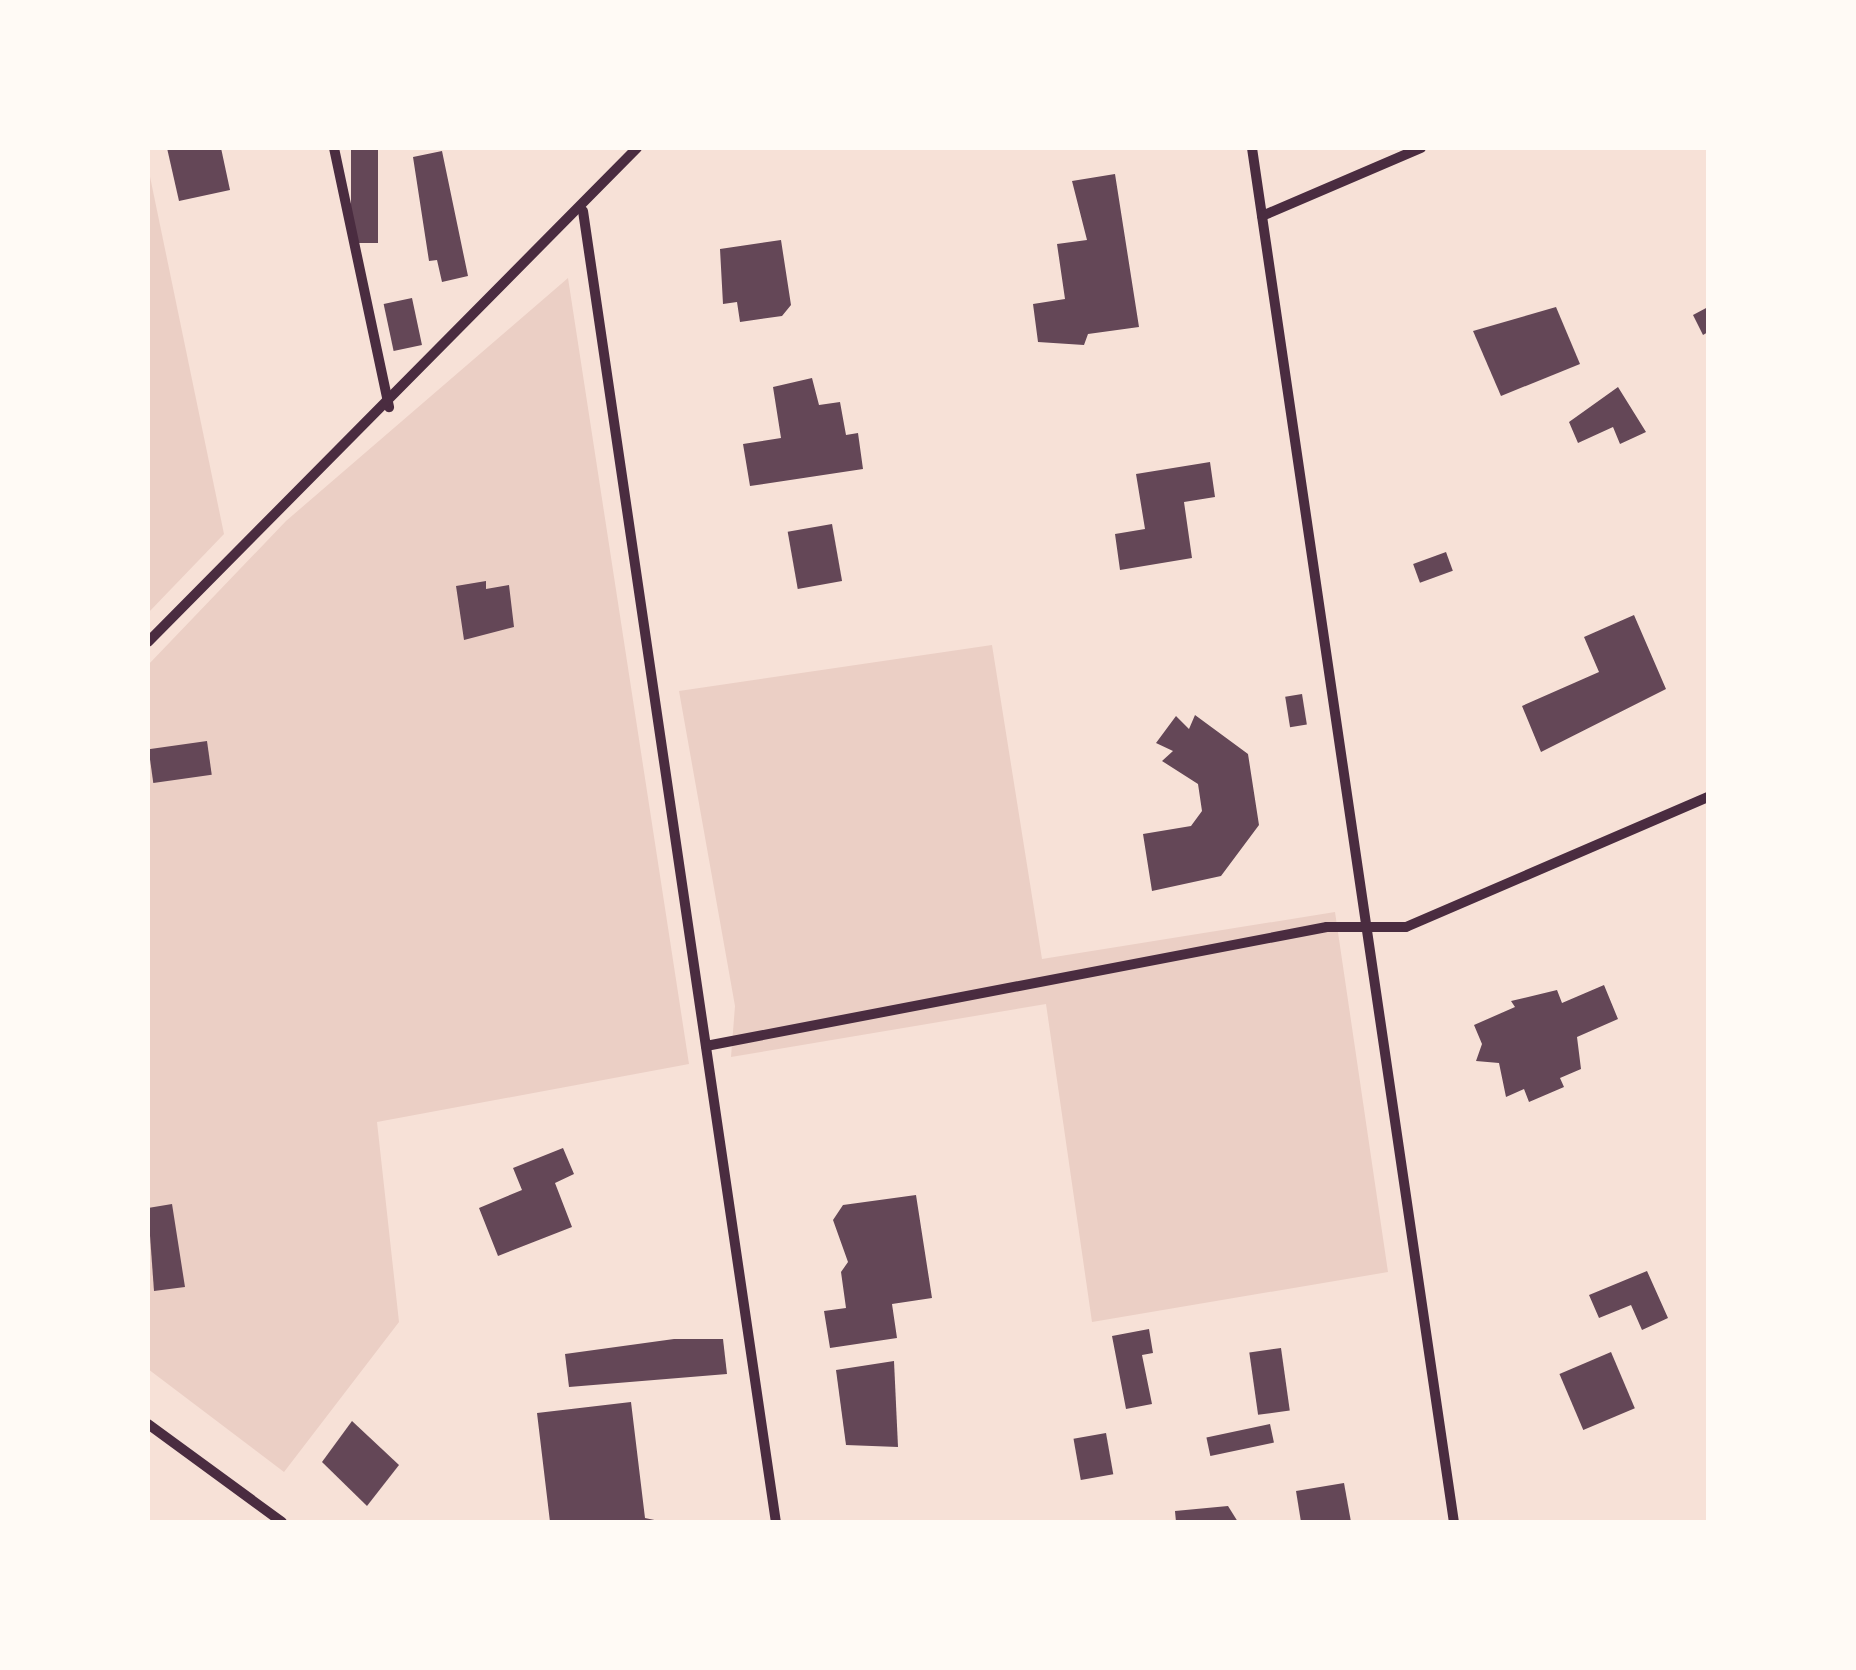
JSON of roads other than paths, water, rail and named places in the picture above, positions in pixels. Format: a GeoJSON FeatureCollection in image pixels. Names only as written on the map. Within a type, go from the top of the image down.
{"type":"FeatureCollection","features":[{"type":"Feature","properties":{"kind":"street"},"geometry":{"type":"LineString","coordinates":[[334,148],[389,408]]}},
{"type":"Feature","properties":{"kind":"street"},"geometry":{"type":"LineString","coordinates":[[148,642],[389,408],[583,210],[637,148]]}},
{"type":"Feature","properties":{"kind":"street"},"geometry":{"type":"LineString","coordinates":[[1252,148],[1454,1522]]}},
{"type":"Feature","properties":{"kind":"street"},"geometry":{"type":"LineString","coordinates":[[1262,216],[1421,148]]}},
{"type":"Feature","properties":{"kind":"street"},"geometry":{"type":"LineString","coordinates":[[583,210],[776,1522]]}},
{"type":"Feature","properties":{"kind":"street"},"geometry":{"type":"LineString","coordinates":[[706,1046],[1328,927],[1365,931],[1406,927],[1708,797]]}},
{"type":"Feature","properties":{"kind":"street"},"geometry":{"type":"LineString","coordinates":[[148,1424],[282,1522]]}}]}
